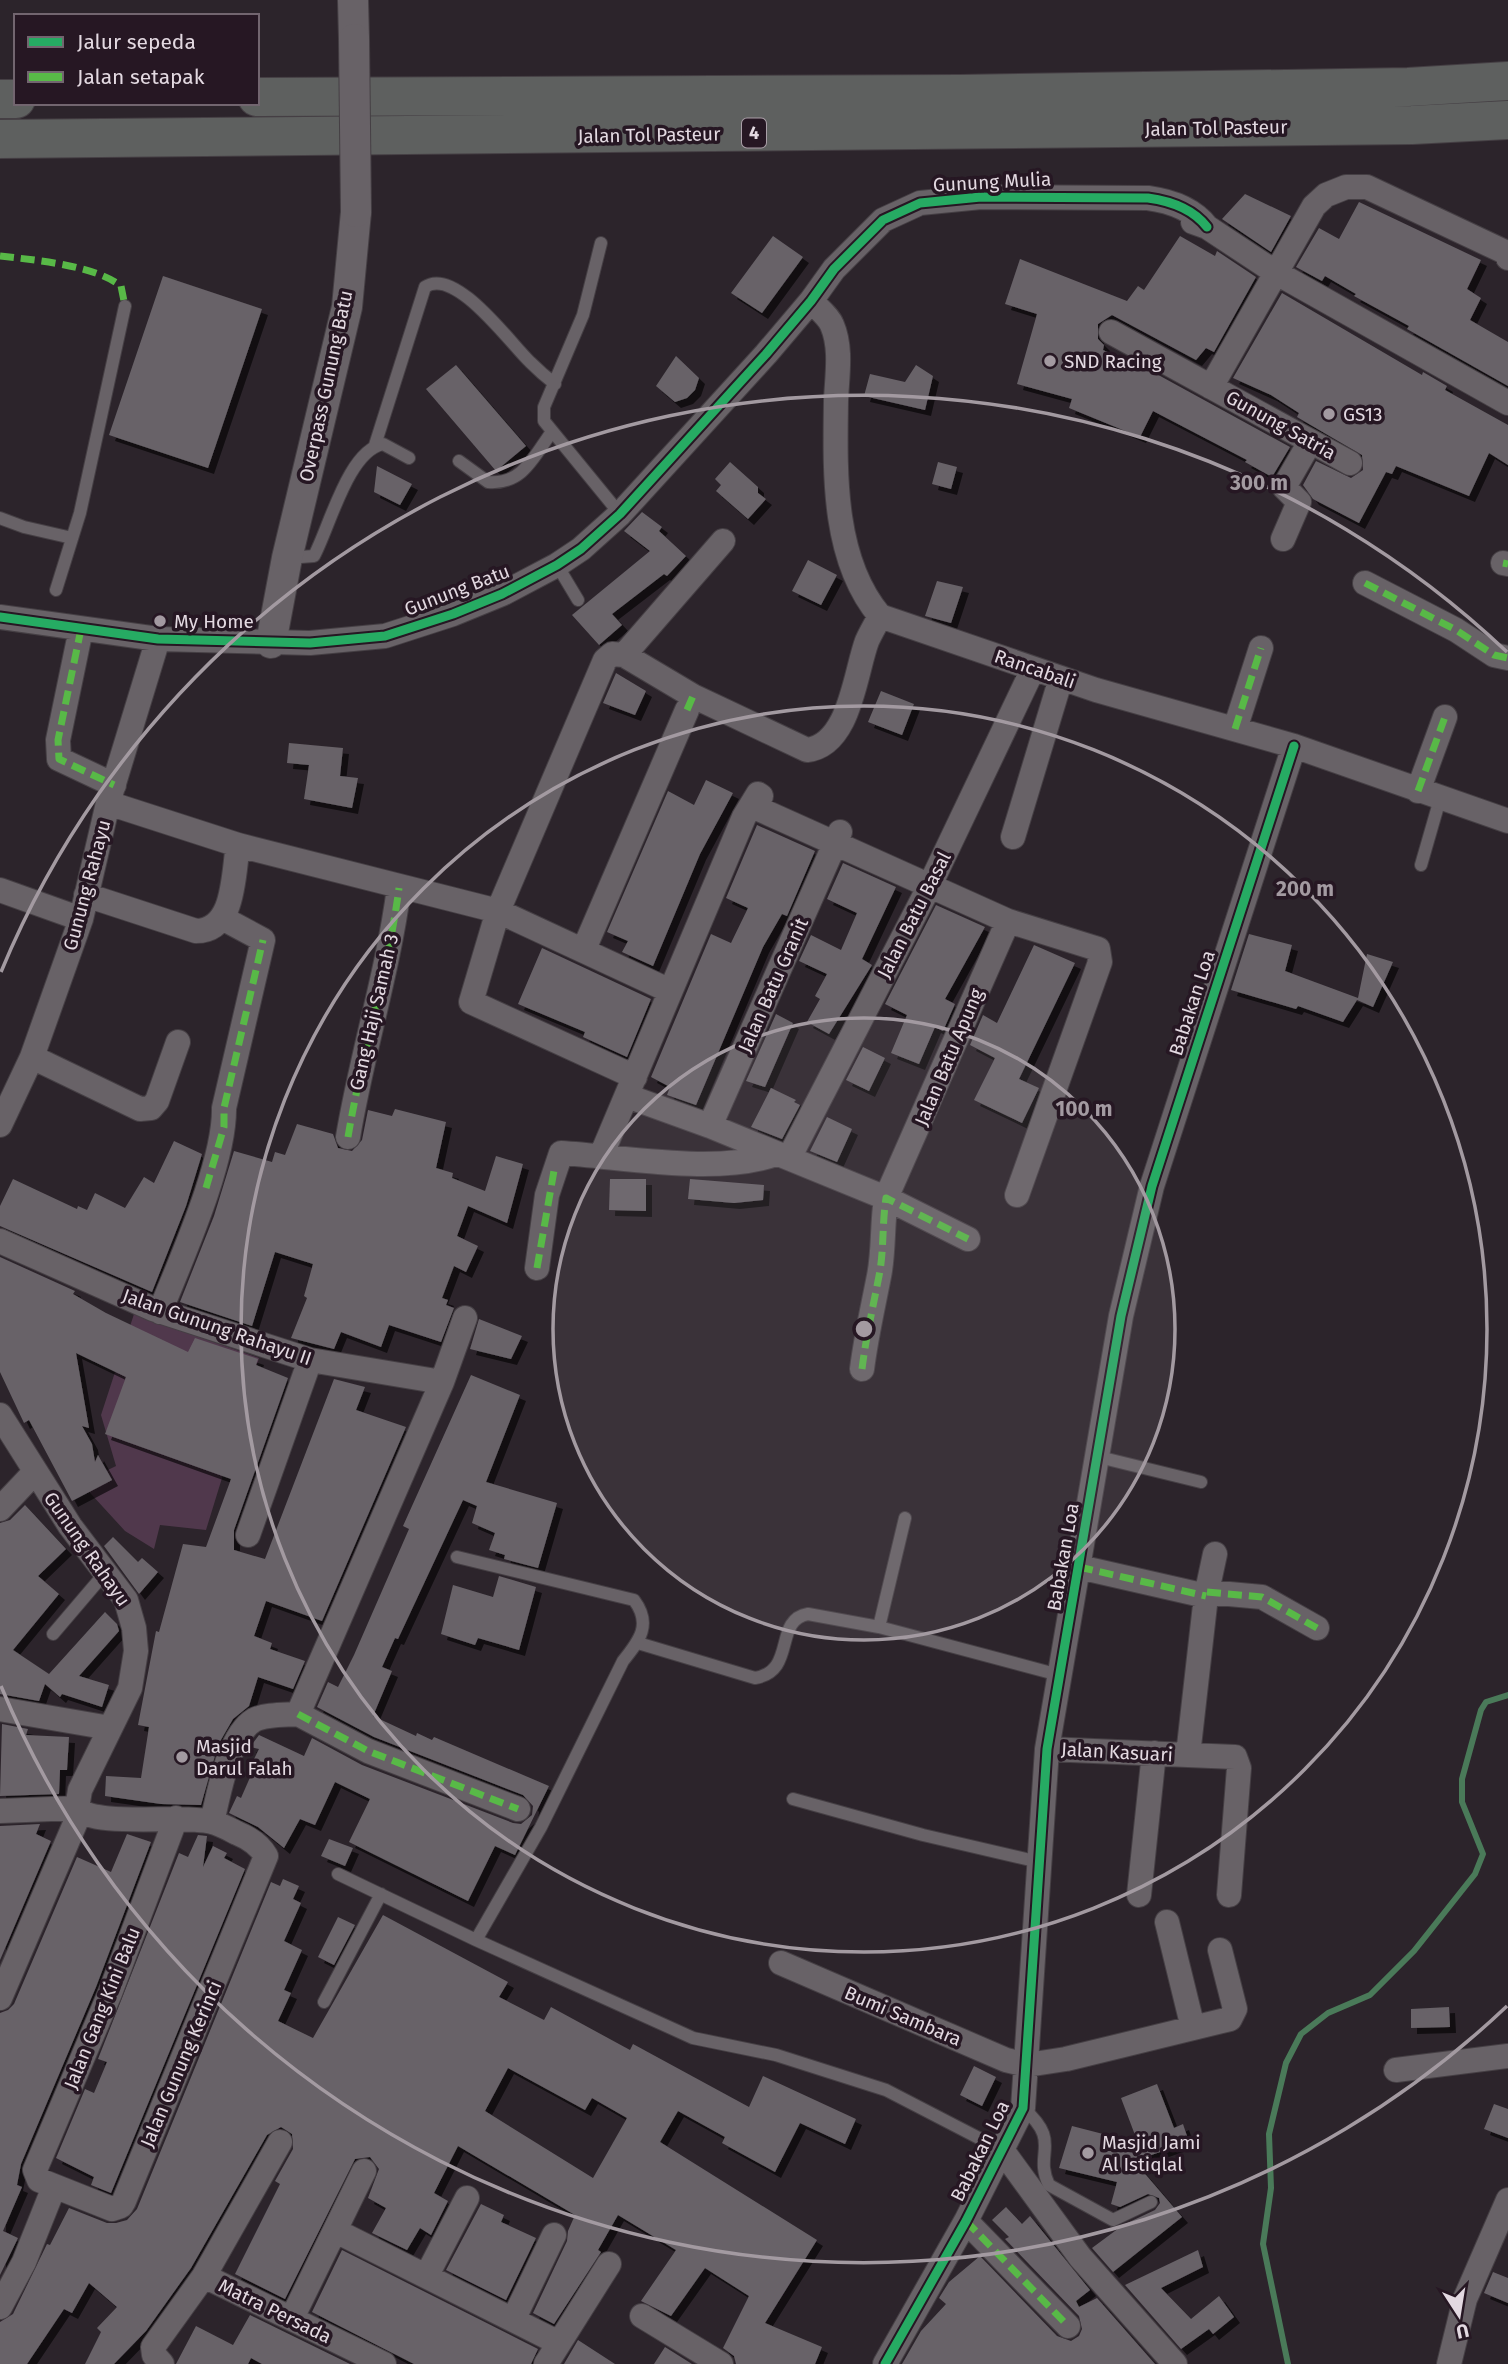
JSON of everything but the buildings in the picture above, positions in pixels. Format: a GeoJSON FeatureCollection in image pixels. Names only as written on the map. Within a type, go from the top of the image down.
{"type":"FeatureCollection","features":[{"type":"Feature","properties":{"kind":"highway","name":"Jalan Tol Pasteur"},"geometry":{"type":"LineString","coordinates":[[259,97],[960,94],[1408,87],[1508,81]]}},
{"type":"Feature","properties":{"kind":"highway","name":"Jalan Tol Pasteur"},"geometry":{"type":"LineString","coordinates":[[0,139],[1357,126],[1508,120]]}},
{"type":"Feature","properties":{"kind":"street","name":"Overpass Gunung Batu"},"geometry":{"type":"LineString","coordinates":[[271,643],[287,558],[347,307],[356,212],[353,0]]}},
{"type":"Feature","properties":{"kind":"street","name":"Gunung Satria"},"geometry":{"type":"LineString","coordinates":[[1211,387],[1314,206],[1326,195],[1346,187],[1367,187],[1507,253],[1508,258]]}},
{"type":"Feature","properties":{"kind":"street","name":"Gunung Mulia"},"geometry":{"type":"LineString","coordinates":[[811,301],[850,250],[883,220],[905,208],[981,197],[1167,200],[1199,217],[1207,227],[1275,272],[1508,402]]}},
{"type":"Feature","properties":{"kind":"street","name":"Gunung Batu"},"geometry":{"type":"LineString","coordinates":[[0,617],[158,639],[310,643],[385,636],[453,614],[502,594],[581,549],[620,514],[690,441],[811,301]]}},
{"type":"Feature","properties":{"kind":"street"},"geometry":{"type":"LineString","coordinates":[[811,301],[831,322],[837,342],[835,444],[843,537],[851,569],[865,598],[880,617],[867,642],[854,694],[834,733],[818,749],[807,750],[692,696],[624,655],[612,654],[605,660],[498,911],[471,998],[473,1005],[710,1126],[888,1196],[968,1239]]}},
{"type":"Feature","properties":{"kind":"street","name":"Gunung Satria"},"geometry":{"type":"LineString","coordinates":[[1111,332],[1350,463]]}},
{"type":"Feature","properties":{"kind":"street"},"geometry":{"type":"LineString","coordinates":[[1283,539],[1299,505],[1284,487],[1310,442]]}},
{"type":"Feature","properties":{"kind":"street"},"geometry":{"type":"LineString","coordinates":[[624,655],[723,541]]}},
{"type":"Feature","properties":{"kind":"street"},"geometry":{"type":"LineString","coordinates":[[1365,583],[1457,630],[1494,655],[1508,657]]}},
{"type":"Feature","properties":{"kind":"street","name":"Rancabali"},"geometry":{"type":"LineString","coordinates":[[880,617],[1061,678],[1294,746],[1508,821]]}},
{"type":"Feature","properties":{"kind":"street"},"geometry":{"type":"LineString","coordinates":[[81,629],[58,740],[60,758],[111,794],[238,845],[498,911],[668,990]]}},
{"type":"Feature","properties":{"kind":"street","name":"Gunung Rahayu"},"geometry":{"type":"LineString","coordinates":[[0,1125],[32,1057],[81,919],[111,794],[158,639]]}},
{"type":"Feature","properties":{"kind":"street"},"geometry":{"type":"LineString","coordinates":[[1235,729],[1261,648]]}},
{"type":"Feature","properties":{"kind":"street","name":"Jalan Batu Basal"},"geometry":{"type":"LineString","coordinates":[[783,1156],[931,881],[1033,669]]}},
{"type":"Feature","properties":{"kind":"street"},"geometry":{"type":"LineString","coordinates":[[1013,837],[1061,678]]}},
{"type":"Feature","properties":{"kind":"street"},"geometry":{"type":"LineString","coordinates":[[584,949],[687,710]]}},
{"type":"Feature","properties":{"kind":"street"},"geometry":{"type":"LineString","coordinates":[[1429,795],[1445,718]]}},
{"type":"Feature","properties":{"kind":"street","name":"Babakan Loa"},"geometry":{"type":"LineString","coordinates":[[885,2364],[966,2221],[1023,2108],[1047,1749],[1121,1317],[1152,1186],[1294,746]]}},
{"type":"Feature","properties":{"kind":"street"},"geometry":{"type":"LineString","coordinates":[[600,1156],[631,1087],[668,990],[744,817],[752,806],[838,838],[931,881],[1007,921],[1098,948],[1100,962],[1017,1195]]}},
{"type":"Feature","properties":{"kind":"street","name":"Jalan Batu Granit"},"geometry":{"type":"LineString","coordinates":[[710,1126],[838,838]]}},
{"type":"Feature","properties":{"kind":"street"},"geometry":{"type":"LineString","coordinates":[[86,895],[196,931],[209,931],[224,919],[238,845]]}},
{"type":"Feature","properties":{"kind":"street","name":"Gang Haji Samah 3"},"geometry":{"type":"LineString","coordinates":[[348,1137],[363,1051],[399,888]]}},
{"type":"Feature","properties":{"kind":"street"},"geometry":{"type":"LineString","coordinates":[[0,890],[81,919]]}},
{"type":"Feature","properties":{"kind":"street"},"geometry":{"type":"LineString","coordinates":[[160,1312],[202,1201],[224,1127],[223,1108],[263,940],[224,919]]}},
{"type":"Feature","properties":{"kind":"street","name":"Jalan Batu Apung"},"geometry":{"type":"LineString","coordinates":[[862,1369],[868,1316],[879,1273],[888,1196],[1007,921]]}},
{"type":"Feature","properties":{"kind":"street"},"geometry":{"type":"LineString","coordinates":[[32,1057],[140,1109],[151,1108],[157,1101],[178,1042]]}},
{"type":"Feature","properties":{"kind":"street"},"geometry":{"type":"LineString","coordinates":[[537,1268],[547,1195],[561,1153],[666,1162],[756,1161],[783,1156]]}},
{"type":"Feature","properties":{"kind":"street","name":"Jalan Gunung Rahayu II"},"geometry":{"type":"LineString","coordinates":[[0,1241],[160,1312],[310,1360],[443,1382]]}},
{"type":"Feature","properties":{"kind":"street"},"geometry":{"type":"LineString","coordinates":[[298,1714],[443,1382],[465,1318]]}},
{"type":"Feature","properties":{"kind":"street"},"geometry":{"type":"LineString","coordinates":[[248,1535],[310,1360]]}},
{"type":"Feature","properties":{"kind":"street","name":"Gunung Rahayu"},"geometry":{"type":"LineString","coordinates":[[0,1415],[34,1473],[130,1609],[136,1651],[130,1688],[80,1790],[79,1810],[0,1998]]}},
{"type":"Feature","properties":{"kind":"street"},"geometry":{"type":"LineString","coordinates":[[0,1509],[34,1473]]}},
{"type":"Feature","properties":{"kind":"street"},"geometry":{"type":"LineString","coordinates":[[1188,1755],[1207,1594],[1215,1555]]}},
{"type":"Feature","properties":{"kind":"street"},"geometry":{"type":"LineString","coordinates":[[1079,1567],[1207,1594],[1262,1597],[1317,1628]]}},
{"type":"Feature","properties":{"kind":"street"},"geometry":{"type":"LineString","coordinates":[[0,1709],[110,1728]]}},
{"type":"Feature","properties":{"kind":"street"},"geometry":{"type":"LineString","coordinates":[[0,1811],[79,1810],[99,1817],[176,1818],[212,1822],[228,1763],[243,1732],[254,1720],[298,1714],[368,1751],[518,1809]]}},
{"type":"Feature","properties":{"kind":"street","name":"Jalan Kasuari"},"geometry":{"type":"LineString","coordinates":[[1047,1749],[1235,1757],[1239,1768],[1229,1895]]}},
{"type":"Feature","properties":{"kind":"street"},"geometry":{"type":"LineString","coordinates":[[1139,1895],[1154,1753]]}},
{"type":"Feature","properties":{"kind":"street","name":"Jalan Gang Kini Balu"},"geometry":{"type":"LineString","coordinates":[[54,2187],[37,2179],[35,2170],[110,1993],[176,1818]]}},
{"type":"Feature","properties":{"kind":"street","name":"Jalan Gunung Kerinci"},"geometry":{"type":"LineString","coordinates":[[54,2187],[107,2208],[121,2206],[266,1856],[253,1841],[212,1822]]}},
{"type":"Feature","properties":{"kind":"street"},"geometry":{"type":"LineString","coordinates":[[1167,1922],[1193,2028]]}},
{"type":"Feature","properties":{"kind":"street"},"geometry":{"type":"LineString","coordinates":[[1027,2065],[1230,2020],[1235,2009],[1220,1950]]}},
{"type":"Feature","properties":{"kind":"street","name":"Bumi Sambara"},"geometry":{"type":"LineString","coordinates":[[781,1963],[1006,2060],[1027,2065]]}},
{"type":"Feature","properties":{"kind":"street"},"geometry":{"type":"LineString","coordinates":[[1396,2070],[1508,2056]]}},
{"type":"Feature","properties":{"kind":"street"},"geometry":{"type":"LineString","coordinates":[[162,2364],[154,2355],[153,2347],[204,2276],[280,2142]]}},
{"type":"Feature","properties":{"kind":"street"},"geometry":{"type":"LineString","coordinates":[[1002,2150],[1080,2257],[1175,2364]]}},
{"type":"Feature","properties":{"kind":"street"},"geometry":{"type":"LineString","coordinates":[[292,2318],[364,2171]]}},
{"type":"Feature","properties":{"kind":"street"},"geometry":{"type":"LineString","coordinates":[[0,2307],[24,2262],[54,2187]]}},
{"type":"Feature","properties":{"kind":"street"},"geometry":{"type":"LineString","coordinates":[[427,2275],[467,2199]]}},
{"type":"Feature","properties":{"kind":"street"},"geometry":{"type":"LineString","coordinates":[[1449,2364],[1465,2299],[1502,2231],[1508,2200]]}},
{"type":"Feature","properties":{"kind":"street"},"geometry":{"type":"LineString","coordinates":[[966,2221],[1068,2326]]}},
{"type":"Feature","properties":{"kind":"street"},"geometry":{"type":"LineString","coordinates":[[336,2231],[514,2318],[559,2343]]}},
{"type":"Feature","properties":{"kind":"street"},"geometry":{"type":"LineString","coordinates":[[514,2318],[554,2235]]}},
{"type":"Feature","properties":{"kind":"street"},"geometry":{"type":"LineString","coordinates":[[546,2364],[609,2264]]}},
{"type":"Feature","properties":{"kind":"street","name":"Matra Persada"},"geometry":{"type":"LineString","coordinates":[[204,2276],[377,2363]]}},
{"type":"Feature","properties":{"kind":"street"},"geometry":{"type":"LineString","coordinates":[[642,2316],[721,2364]]}},
{"type":"Feature","properties":{"kind":"lane"},"geometry":{"type":"LineString","coordinates":[[601,243],[583,315],[544,407],[544,421],[551,433],[620,514]]}},
{"type":"Feature","properties":{"kind":"lane"},"geometry":{"type":"LineString","coordinates":[[287,558],[314,556],[354,466],[375,445],[425,286],[444,282],[467,296],[555,384]]}},
{"type":"Feature","properties":{"kind":"lane"},"geometry":{"type":"LineString","coordinates":[[56,590],[72,538],[125,306]]}},
{"type":"Feature","properties":{"kind":"lane"},"geometry":{"type":"LineString","coordinates":[[459,461],[488,482],[513,481],[524,472],[551,433]]}},
{"type":"Feature","properties":{"kind":"lane"},"geometry":{"type":"LineString","coordinates":[[375,445],[383,444],[409,458]]}},
{"type":"Feature","properties":{"kind":"lane"},"geometry":{"type":"LineString","coordinates":[[0,518],[24,527],[72,538]]}},
{"type":"Feature","properties":{"kind":"lane"},"geometry":{"type":"LineString","coordinates":[[557,565],[579,600]]}},
{"type":"Feature","properties":{"kind":"lane"},"geometry":{"type":"LineString","coordinates":[[1421,865],[1429,795]]}},
{"type":"Feature","properties":{"kind":"lane"},"geometry":{"type":"LineString","coordinates":[[1099,1457],[1201,1482]]}},
{"type":"Feature","properties":{"kind":"lane"},"geometry":{"type":"LineString","coordinates":[[879,1627],[905,1517]]}},
{"type":"Feature","properties":{"kind":"lane"},"geometry":{"type":"LineString","coordinates":[[457,1557],[634,1600],[643,1612],[645,1625],[638,1643],[623,1661],[541,1826],[476,1940]]}},
{"type":"Feature","properties":{"kind":"lane"},"geometry":{"type":"LineString","coordinates":[[53,1634],[105,1573]]}},
{"type":"Feature","properties":{"kind":"lane"},"geometry":{"type":"LineString","coordinates":[[638,1643],[755,1678],[775,1670],[791,1622],[798,1616],[808,1614],[879,1627],[1059,1675]]}},
{"type":"Feature","properties":{"kind":"lane"},"geometry":{"type":"LineString","coordinates":[[793,1799],[923,1835],[1039,1862]]}},
{"type":"Feature","properties":{"kind":"lane"},"geometry":{"type":"LineString","coordinates":[[338,1874],[693,2038],[776,2055],[886,2090],[1002,2150]]}},
{"type":"Feature","properties":{"kind":"lane"},"geometry":{"type":"LineString","coordinates":[[324,2002],[381,1894]]}},
{"type":"Feature","properties":{"kind":"lane"},"geometry":{"type":"LineString","coordinates":[[1023,2108],[1043,2129],[1047,2142],[1045,2176],[1049,2185],[1113,2220],[1151,2202]]}},
{"type":"Feature","properties":{"kind":"shaded area"},"geometry":{"type":"Polygon","coordinates":[[[134,1314],[259,1358],[206,1530],[160,1525],[154,1549],[125,1531],[81,1483],[116,1466],[101,1415],[134,1314]]]}},
{"type":"Feature","properties":{"kind":"waterway"},"geometry":{"type":"LineString","coordinates":[[1288,2364],[1263,2244],[1271,2188],[1269,2134],[1286,2063],[1301,2034],[1328,2013],[1370,1995],[1414,1951],[1475,1874],[1483,1854],[1462,1802],[1462,1779],[1481,1710],[1486,1702],[1508,1695]]}},
{"type":"Feature","properties":{"kind":"marked path"},"geometry":{"type":"LineString","coordinates":[[0,256],[80,268],[95,273],[121,286],[125,306]]}},
{"type":"Feature","properties":{"kind":"marked path"},"geometry":{"type":"LineString","coordinates":[[1503,563],[1508,564]]}},
{"type":"Feature","properties":{"kind":"marked path"},"geometry":{"type":"LineString","coordinates":[[1365,583],[1456,630],[1494,655],[1508,658]]}},
{"type":"Feature","properties":{"kind":"marked path"},"geometry":{"type":"LineString","coordinates":[[81,629],[58,740],[59,759],[114,785]]}},
{"type":"Feature","properties":{"kind":"marked path"},"geometry":{"type":"LineString","coordinates":[[1235,729],[1261,648]]}},
{"type":"Feature","properties":{"kind":"marked path"},"geometry":{"type":"LineString","coordinates":[[687,710],[693,696]]}},
{"type":"Feature","properties":{"kind":"marked path"},"geometry":{"type":"LineString","coordinates":[[1418,791],[1445,717]]}},
{"type":"Feature","properties":{"kind":"marked path"},"geometry":{"type":"LineString","coordinates":[[348,1137],[399,888]]}},
{"type":"Feature","properties":{"kind":"marked path"},"geometry":{"type":"LineString","coordinates":[[206,1188],[224,1127],[224,1108],[263,940]]}},
{"type":"Feature","properties":{"kind":"marked path"},"geometry":{"type":"LineString","coordinates":[[537,1268],[555,1165]]}},
{"type":"Feature","properties":{"kind":"marked path"},"geometry":{"type":"LineString","coordinates":[[862,1369],[881,1267],[886,1198],[968,1239]]}},
{"type":"Feature","properties":{"kind":"marked path"},"geometry":{"type":"LineString","coordinates":[[1079,1567],[1206,1596]]}},
{"type":"Feature","properties":{"kind":"marked path"},"geometry":{"type":"LineString","coordinates":[[1207,1592],[1262,1597],[1317,1628]]}},
{"type":"Feature","properties":{"kind":"marked path"},"geometry":{"type":"LineString","coordinates":[[298,1714],[368,1751],[518,1809]]}},
{"type":"Feature","properties":{"kind":"marked path"},"geometry":{"type":"LineString","coordinates":[[966,2221],[1068,2326]]}},
{"type":"Feature","properties":{"kind":"cycle path"},"geometry":{"type":"LineString","coordinates":[[0,617],[158,639],[310,643],[385,636],[453,614],[502,594],[581,549],[620,514],[766,354],[834,269],[883,220],[920,203],[981,197],[1148,198],[1180,207],[1195,215],[1207,227]]}},
{"type":"Feature","properties":{"kind":"cycle path"},"geometry":{"type":"LineString","coordinates":[[885,2364],[966,2221],[1023,2108],[1047,1749],[1121,1316],[1152,1186],[1294,746]]}},
{"type":"Feature","properties":{"kind":"place","name":"SND Racing"},"geometry":{"type":"Point","coordinates":[1050,361]}},
{"type":"Feature","properties":{"kind":"place","name":"GS13"},"geometry":{"type":"Point","coordinates":[1329,414]}},
{"type":"Feature","properties":{"kind":"place","name":"My Home"},"geometry":{"type":"Point","coordinates":[160,621]}},
{"type":"Feature","properties":{"kind":"place","name":"Masjid Darul Falah"},"geometry":{"type":"Point","coordinates":[182,1757]}},
{"type":"Feature","properties":{"kind":"place","name":"Masjid Jami Al Istiqlal"},"geometry":{"type":"Point","coordinates":[1088,2153]}}]}
